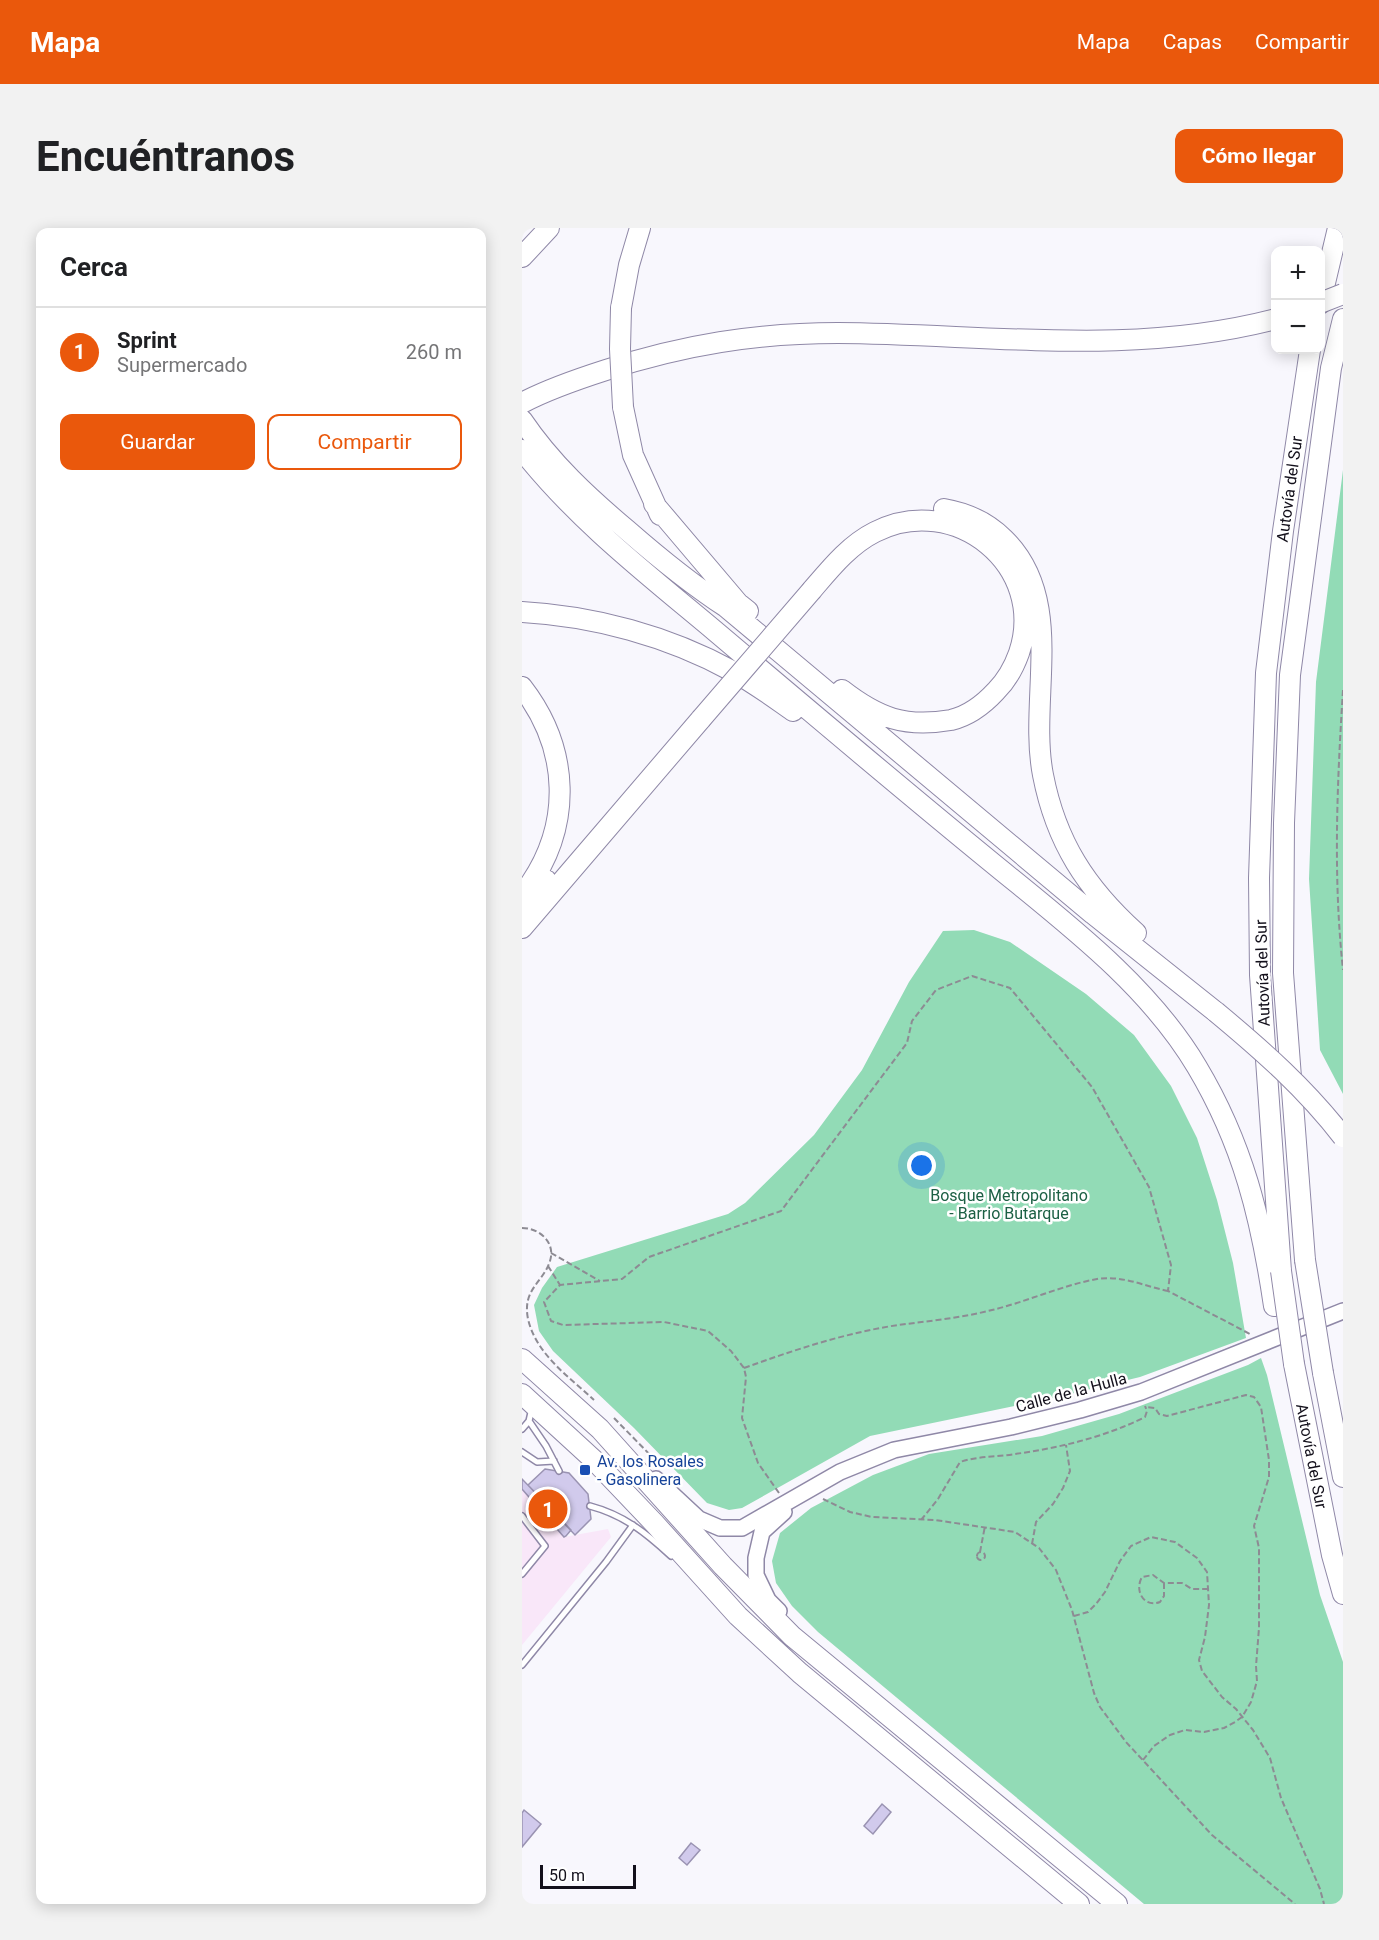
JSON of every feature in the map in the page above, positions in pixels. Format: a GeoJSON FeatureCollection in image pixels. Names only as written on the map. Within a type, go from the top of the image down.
{"type":"FeatureCollection","features":[{"type":"Feature","properties":{"kind":"highway"},"geometry":{"type":"LineString","coordinates":[[522,257],[549,228]]}},
{"type":"Feature","properties":{"kind":"highway"},"geometry":{"type":"LineString","coordinates":[[640,228],[629,265],[621,308],[622,407],[633,455],[654,504],[679,549],[726,607]]}},
{"type":"Feature","properties":{"kind":"highway"},"geometry":{"type":"LineString","coordinates":[[1321,300],[1338,228]]}},
{"type":"Feature","properties":{"kind":"highway"},"geometry":{"type":"LineString","coordinates":[[1325,302],[1343,294]]}},
{"type":"Feature","properties":{"kind":"highway"},"geometry":{"type":"LineString","coordinates":[[522,403],[585,377],[652,355],[702,344],[766,336],[838,333],[1050,342],[1115,341],[1178,337],[1234,330],[1271,319]]}},
{"type":"Feature","properties":{"kind":"highway","name":"Autovía del Sur"},"geometry":{"type":"LineString","coordinates":[[1343,319],[1331,368],[1290,675],[1284,812],[1283,973],[1305,1260],[1343,1477]]}},
{"type":"Feature","properties":{"kind":"highway","name":"Autovía del Sur"},"geometry":{"type":"LineString","coordinates":[[1309,354],[1266,673],[1259,878],[1260,975],[1275,1270],[1332,1554],[1343,1594]]}},
{"type":"Feature","properties":{"kind":"highway"},"geometry":{"type":"LineString","coordinates":[[522,420],[543,462],[590,525],[865,759],[1088,944],[1123,975],[1159,1012],[1197,1065],[1227,1124],[1240,1156],[1275,1270]]}},
{"type":"Feature","properties":{"kind":"highway"},"geometry":{"type":"LineString","coordinates":[[522,450],[543,462],[582,491],[688,582],[726,607],[1093,914],[1211,1007],[1301,1086],[1343,1137]]}},
{"type":"Feature","properties":{"kind":"highway"},"geometry":{"type":"LineString","coordinates":[[654,504],[738,603],[844,692],[876,712],[898,722],[928,724],[960,718],[986,702],[1005,683],[1016,663],[1022,645],[1025,624],[1022,598],[1014,574],[1000,555],[982,538],[957,525],[930,520],[901,522],[875,532],[851,548],[806,587]]}},
{"type":"Feature","properties":{"kind":"highway"},"geometry":{"type":"LineString","coordinates":[[522,928],[696,715],[806,587],[829,552],[851,533],[888,513],[909,508],[931,507],[978,520],[999,534],[1028,570],[1036,593],[1041,631],[1042,773],[1065,843],[1078,869],[1099,897],[1120,920],[1183,974],[1211,1007]]}},
{"type":"Feature","properties":{"kind":"highway"},"geometry":{"type":"LineString","coordinates":[[522,612],[603,622],[690,651],[732,671],[865,759]]}},
{"type":"Feature","properties":{"kind":"highway"},"geometry":{"type":"LineString","coordinates":[[522,687],[545,722],[554,744],[560,778],[560,803],[555,832],[534,878],[522,894]]}},
{"type":"Feature","properties":{"kind":"highway"},"geometry":{"type":"LineString","coordinates":[[522,907],[696,715]]}},
{"type":"Feature","properties":{"kind":"highway"},"geometry":{"type":"LineString","coordinates":[[522,1359],[603,1421],[723,1566],[792,1636],[1117,1904]]}},
{"type":"Feature","properties":{"kind":"highway"},"geometry":{"type":"LineString","coordinates":[[526,1402],[602,1469],[738,1616],[818,1688],[1079,1904]]}},
{"type":"Feature","properties":{"kind":"street","name":"Calle de la Hulla"},"geometry":{"type":"LineString","coordinates":[[806,1492],[840,1472],[894,1450],[1080,1410],[1143,1399],[1266,1342],[1343,1311]]}},
{"type":"Feature","properties":{"kind":"street"},"geometry":{"type":"LineString","coordinates":[[603,1421],[699,1519],[720,1528],[742,1528],[806,1492]]}},
{"type":"Feature","properties":{"kind":"street"},"geometry":{"type":"LineString","coordinates":[[806,1492],[762,1532],[756,1558],[756,1575],[768,1600],[887,1716]]}},
{"type":"Feature","properties":{"kind":"lane"},"geometry":{"type":"LineString","coordinates":[[522,1429],[526,1402]]}},
{"type":"Feature","properties":{"kind":"lane"},"geometry":{"type":"LineString","coordinates":[[526,1402],[559,1471]]}},
{"type":"Feature","properties":{"kind":"lane"},"geometry":{"type":"LineString","coordinates":[[522,1452],[537,1462],[554,1461]]}},
{"type":"Feature","properties":{"kind":"lane"},"geometry":{"type":"LineString","coordinates":[[590,1506],[607,1510],[643,1530],[677,1561]]}},
{"type":"Feature","properties":{"kind":"lane"},"geometry":{"type":"LineString","coordinates":[[522,1516],[545,1546],[522,1574]]}},
{"type":"Feature","properties":{"kind":"lane"},"geometry":{"type":"LineString","coordinates":[[522,1665],[606,1562],[633,1525]]}},
{"type":"Feature","properties":{"kind":"lane"},"geometry":{"type":"LineString","coordinates":[[686,1569],[738,1616]]}},
{"type":"Feature","properties":{"kind":"path"},"geometry":{"type":"LineString","coordinates":[[1343,690],[1337,779],[1338,921],[1343,970]]}},
{"type":"Feature","properties":{"kind":"path"},"geometry":{"type":"LineString","coordinates":[[786,1503],[758,1463],[742,1418],[746,1377],[744,1368],[731,1351],[708,1331],[664,1322],[563,1325],[551,1321],[544,1302],[560,1286],[622,1279],[649,1257],[781,1211],[907,1043],[912,1021],[936,990],[972,976],[1010,988],[1092,1087],[1149,1187],[1171,1265],[1168,1291]]}},
{"type":"Feature","properties":{"kind":"path"},"geometry":{"type":"LineString","coordinates":[[522,1228],[530,1228],[541,1233],[551,1253],[548,1266],[534,1284],[529,1296],[528,1318],[533,1332],[544,1353],[599,1405]]}},
{"type":"Feature","properties":{"kind":"path"},"geometry":{"type":"LineString","coordinates":[[551,1253],[600,1281]]}},
{"type":"Feature","properties":{"kind":"path"},"geometry":{"type":"LineString","coordinates":[[548,1266],[560,1286]]}},
{"type":"Feature","properties":{"kind":"path"},"geometry":{"type":"LineString","coordinates":[[744,1368],[830,1340],[897,1325],[945,1320],[993,1310],[1098,1279],[1125,1279],[1168,1291],[1266,1342]]}},
{"type":"Feature","properties":{"kind":"path"},"geometry":{"type":"LineString","coordinates":[[1143,1399],[1159,1414],[1167,1416],[1246,1395],[1254,1397],[1261,1407],[1269,1460],[1269,1477],[1254,1526],[1259,1548],[1257,1681],[1251,1702],[1242,1717],[1224,1728],[1204,1732],[1185,1730],[1170,1735],[1154,1746],[1143,1760]]}},
{"type":"Feature","properties":{"kind":"path"},"geometry":{"type":"LineString","coordinates":[[921,1520],[938,1499],[960,1462],[974,1457],[1015,1454],[1066,1445],[1132,1424],[1145,1417],[1147,1412],[1143,1399]]}},
{"type":"Feature","properties":{"kind":"path"},"geometry":{"type":"LineString","coordinates":[[603,1421],[662,1467]]}},
{"type":"Feature","properties":{"kind":"path"},"geometry":{"type":"LineString","coordinates":[[1032,1544],[1036,1522],[1053,1504],[1070,1471],[1066,1445]]}},
{"type":"Feature","properties":{"kind":"path"},"geometry":{"type":"LineString","coordinates":[[806,1492],[850,1512],[872,1517],[985,1526],[1015,1532],[1039,1548],[1056,1570],[1074,1617],[1094,1693],[1100,1707],[1126,1742],[1212,1835],[1295,1904]]}},
{"type":"Feature","properties":{"kind":"path"},"geometry":{"type":"LineString","coordinates":[[980,1552],[985,1526]]}},
{"type":"Feature","properties":{"kind":"path"},"geometry":{"type":"LineString","coordinates":[[1074,1617],[1088,1612],[1096,1604],[1131,1546],[1151,1537],[1175,1542],[1197,1558],[1207,1572],[1209,1605],[1199,1660],[1202,1671],[1222,1697],[1242,1717],[1270,1758],[1281,1798],[1320,1889],[1324,1904]]}},
{"type":"Feature","properties":{"kind":"path"},"geometry":{"type":"LineString","coordinates":[[1164,1583],[1164,1596],[1160,1602],[1155,1604],[1146,1602],[1139,1592],[1138,1584],[1142,1577],[1153,1575],[1164,1583],[1182,1583],[1192,1589],[1208,1589]]}},
{"type":"Feature","properties":{"kind":"shaded area"},"geometry":{"type":"Polygon","coordinates":[[[522,1489],[564,1537],[608,1529],[611,1537],[522,1645],[522,1489]]]}},
{"type":"Feature","properties":{"kind":"green space"},"geometry":{"type":"Polygon","coordinates":[[[1343,470],[1343,1094],[1320,1050],[1309,879],[1316,682],[1343,470]]]}},
{"type":"Feature","properties":{"kind":"green space","name":"Bosque Metropolitano - Barrio Butarque"},"geometry":{"type":"Polygon","coordinates":[[[974,930],[1010,942],[1086,994],[1134,1035],[1171,1086],[1197,1138],[1217,1200],[1233,1263],[1246,1338],[1140,1377],[1058,1397],[870,1436],[742,1508],[729,1510],[707,1503],[634,1428],[553,1351],[539,1331],[534,1305],[542,1288],[557,1267],[728,1214],[745,1203],[814,1135],[862,1070],[909,982],[943,931],[974,930]]]}},
{"type":"Feature","properties":{"kind":"green space"},"geometry":{"type":"Polygon","coordinates":[[[1261,1358],[1320,1595],[1343,1662],[1343,1904],[1144,1904],[818,1632],[792,1606],[776,1583],[772,1561],[780,1533],[811,1508],[873,1475],[929,1454],[1042,1436],[1119,1414],[1261,1358]]]}},
{"type":"Feature","properties":{"kind":"building"},"geometry":{"type":"Polygon","coordinates":[[[545,1469],[569,1473],[588,1494],[591,1519],[575,1535],[528,1485],[545,1469]]]}},
{"type":"Feature","properties":{"kind":"building"},"geometry":{"type":"Polygon","coordinates":[[[522,1479],[571,1530],[566,1536],[564,1537],[522,1489],[522,1479]]]}},
{"type":"Feature","properties":{"kind":"building"},"geometry":{"type":"Polygon","coordinates":[[[882,1804],[891,1812],[873,1834],[864,1826],[882,1804]]]}},
{"type":"Feature","properties":{"kind":"building"},"geometry":{"type":"Polygon","coordinates":[[[524,1810],[541,1824],[522,1847],[522,1813],[524,1810]]]}},
{"type":"Feature","properties":{"kind":"building"},"geometry":{"type":"Polygon","coordinates":[[[691,1843],[700,1850],[687,1865],[679,1858],[691,1843]]]}},
{"type":"Feature","properties":{"kind":"place","name":"Av. los Rosales - Gasolinera"},"geometry":{"type":"Point","coordinates":[585,1470]}},
{"type":"Feature","properties":{"kind":"place","name":"Sprint"},"geometry":{"type":"Point","coordinates":[548,1509]}}]}
